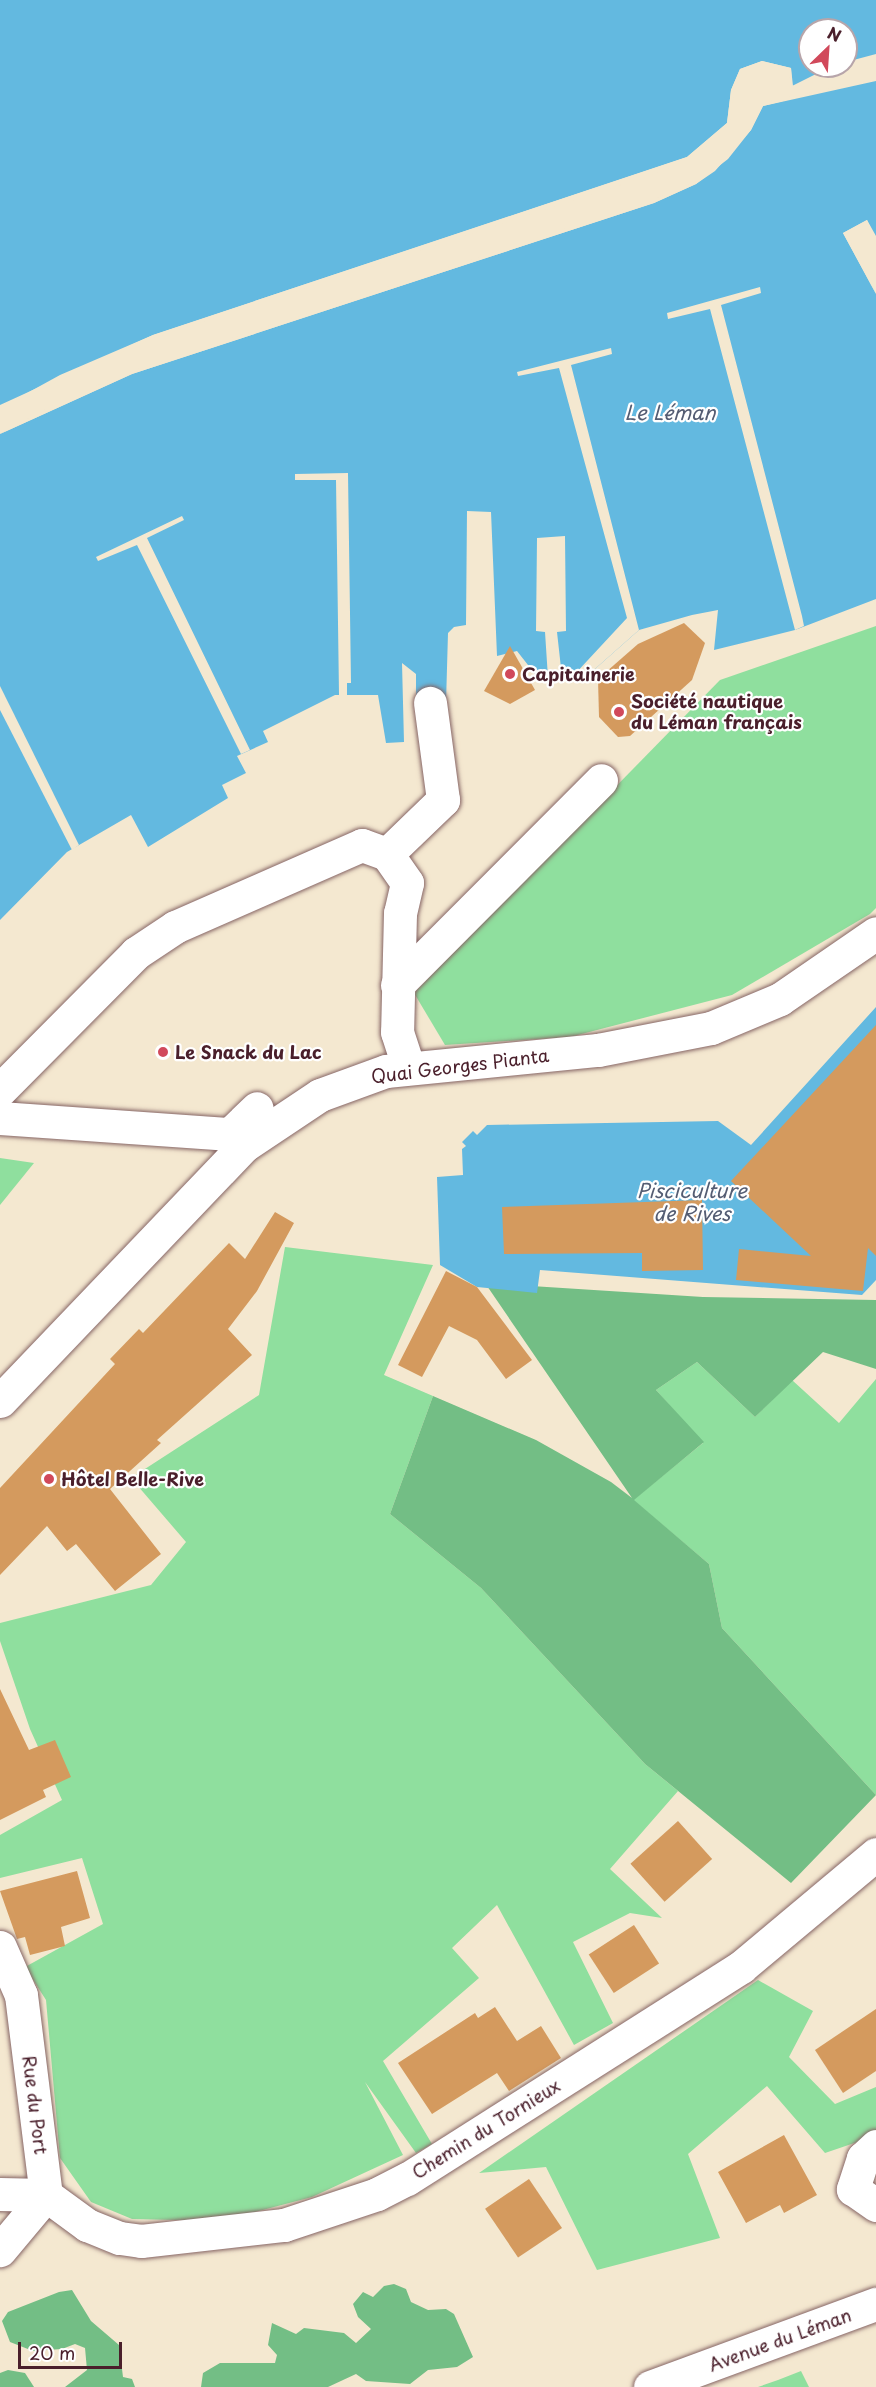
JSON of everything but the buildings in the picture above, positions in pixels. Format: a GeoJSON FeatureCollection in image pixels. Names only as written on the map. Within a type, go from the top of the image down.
{"type":"FeatureCollection","features":[{"type":"Feature","properties":{"kind":"street"},"geometry":{"type":"LineString","coordinates":[[387,854],[443,800],[430,703]]}},
{"type":"Feature","properties":{"kind":"street"},"geometry":{"type":"LineString","coordinates":[[397,984],[602,780]]}},
{"type":"Feature","properties":{"kind":"street"},"geometry":{"type":"LineString","coordinates":[[0,1090],[136,953],[175,927],[362,845],[387,854],[407,883],[400,913],[397,1032],[409,1068]]}},
{"type":"Feature","properties":{"kind":"street","name":"Quai Georges Pianta"},"geometry":{"type":"LineString","coordinates":[[0,1401],[258,1134],[336,1087],[368,1075],[409,1068],[598,1050],[711,1028],[780,999],[876,933]]}},
{"type":"Feature","properties":{"kind":"street"},"geometry":{"type":"LineString","coordinates":[[0,1118],[230,1134],[250,1112],[290,1088]]}},
{"type":"Feature","properties":{"kind":"street","name":"Chemin du Tornieux"},"geometry":{"type":"LineString","coordinates":[[46,2195],[87,2225],[120,2238],[141,2241],[236,2234],[284,2225],[378,2194],[407,2179],[741,1967],[876,1854]]}},
{"type":"Feature","properties":{"kind":"street","name":"Rue du Port"},"geometry":{"type":"LineString","coordinates":[[0,1947],[21,1995],[46,2195]]}},
{"type":"Feature","properties":{"kind":"street"},"geometry":{"type":"LineString","coordinates":[[876,2146],[863,2158],[853,2189],[876,2205]]}},
{"type":"Feature","properties":{"kind":"street"},"geometry":{"type":"LineString","coordinates":[[0,2194],[46,2195]]}},
{"type":"Feature","properties":{"kind":"street"},"geometry":{"type":"LineString","coordinates":[[0,2250],[46,2195]]}},
{"type":"Feature","properties":{"kind":"street","name":"Avenue du Léman"},"geometry":{"type":"LineString","coordinates":[[650,2387],[876,2304]]}},
{"type":"Feature","properties":{"kind":"green space"},"geometry":{"type":"Polygon","coordinates":[[[876,626],[876,908],[870,914],[732,995],[570,1037],[445,1045],[414,993],[720,680],[876,626]]]}},
{"type":"Feature","properties":{"kind":"green space"},"geometry":{"type":"Polygon","coordinates":[[[0,1158],[34,1163],[0,1205],[0,1158]]]}},
{"type":"Feature","properties":{"kind":"green space"},"geometry":{"type":"Polygon","coordinates":[[[285,1247],[433,1265],[384,1375],[433,1396],[390,1514],[481,1588],[645,1764],[678,1791],[610,1869],[662,1918],[630,1913],[573,1942],[613,2023],[574,2045],[497,1905],[452,1948],[479,1978],[383,2061],[432,2144],[416,2153],[365,2082],[403,2155],[312,2197],[221,2221],[132,2219],[91,2202],[60,2158],[46,2000],[25,1967],[103,1924],[82,1858],[0,1878],[0,1835],[62,1800],[30,1729],[0,1641],[0,1623],[151,1585],[186,1542],[131,1478],[259,1395],[285,1247]]]}},
{"type":"Feature","properties":{"kind":"green space"},"geometry":{"type":"Polygon","coordinates":[[[485,1283],[703,1297],[876,1300],[876,1369],[823,1352],[755,1417],[697,1362],[656,1390],[704,1442],[634,1500],[709,1564],[722,1628],[876,1795],[791,1883],[645,1764],[481,1588],[390,1514],[433,1396],[536,1440],[611,1482],[632,1498],[485,1283]]]}},
{"type":"Feature","properties":{"kind":"green space"},"geometry":{"type":"Polygon","coordinates":[[[697,1362],[755,1417],[792,1380],[839,1423],[876,1379],[876,1795],[722,1628],[709,1564],[633,1500],[703,1443],[656,1390],[697,1362]]]}},
{"type":"Feature","properties":{"kind":"green space"},"geometry":{"type":"Polygon","coordinates":[[[758,1980],[813,2011],[789,2057],[835,2104],[876,2087],[876,2133],[872,2137],[825,2153],[767,2086],[688,2154],[720,2238],[597,2270],[546,2167],[479,2173],[758,1980]]]}},
{"type":"Feature","properties":{"kind":"green space"},"geometry":{"type":"Polygon","coordinates":[[[394,2284],[406,2289],[411,2302],[428,2310],[446,2309],[454,2314],[473,2357],[457,2367],[428,2370],[410,2384],[366,2381],[356,2374],[328,2387],[201,2387],[203,2373],[220,2363],[275,2363],[277,2355],[268,2345],[272,2323],[296,2334],[304,2328],[344,2333],[356,2343],[371,2329],[358,2317],[353,2304],[363,2292],[373,2297],[384,2286],[394,2284]]]}},
{"type":"Feature","properties":{"kind":"green space"},"geometry":{"type":"Polygon","coordinates":[[[72,2290],[91,2321],[119,2345],[123,2377],[132,2379],[135,2387],[65,2387],[87,2370],[85,2348],[75,2344],[62,2349],[33,2351],[10,2342],[2,2321],[8,2312],[59,2292],[72,2290]]]}},
{"type":"Feature","properties":{"kind":"green space"},"geometry":{"type":"Polygon","coordinates":[[[8,2370],[25,2373],[34,2387],[0,2387],[0,2373],[8,2370]]]}},
{"type":"Feature","properties":{"kind":"green space"},"geometry":{"type":"Polygon","coordinates":[[[801,2371],[809,2387],[758,2387],[778,2380],[801,2371]]]}},
{"type":"Feature","properties":{"kind":"water"},"geometry":{"type":"Polygon","coordinates":[[[0,0],[876,0],[876,54],[858,59],[858,18],[798,18],[798,78],[808,78],[792,86],[791,68],[762,61],[740,69],[731,90],[727,123],[687,157],[153,335],[0,405],[0,0]]]}},
{"type":"Feature","properties":{"kind":"water","name":"Le Léman"},"geometry":{"type":"Polygon","coordinates":[[[876,81],[876,236],[867,220],[843,233],[876,294],[876,599],[795,630],[714,650],[718,610],[692,615],[639,630],[587,676],[539,679],[517,651],[497,656],[491,512],[467,511],[466,625],[454,627],[448,633],[446,703],[416,703],[416,674],[402,663],[404,742],[386,743],[378,695],[335,695],[263,731],[268,742],[237,756],[246,773],[222,785],[228,798],[148,847],[131,815],[67,852],[0,920],[0,434],[132,374],[654,203],[696,184],[728,159],[751,130],[763,106],[876,81]]]}},
{"type":"Feature","properties":{"kind":"water","name":"Pisciculture de Rives"},"geometry":{"type":"Polygon","coordinates":[[[876,1007],[876,1280],[862,1295],[540,1270],[537,1293],[477,1287],[440,1265],[437,1177],[463,1175],[462,1149],[466,1146],[462,1142],[473,1131],[477,1135],[487,1125],[718,1121],[751,1145],[876,1007]]]}},
{"type":"Feature","properties":{"kind":"pier"},"geometry":{"type":"Polygon","coordinates":[[[762,61],[791,68],[793,86],[817,78],[814,82],[792,89],[788,70],[762,64],[742,71],[734,91],[730,124],[721,135],[688,160],[657,173],[154,338],[0,408],[60,375],[153,335],[687,157],[727,123],[731,90],[740,69],[762,61]]]}},
{"type":"Feature","properties":{"kind":"pier"},"geometry":{"type":"Polygon","coordinates":[[[876,78],[763,106],[751,130],[715,171],[696,184],[654,203],[132,374],[0,434],[64,399],[131,371],[653,200],[694,182],[713,168],[749,129],[762,103],[876,78]]]}},
{"type":"Feature","properties":{"kind":"pier"},"geometry":{"type":"Polygon","coordinates":[[[867,220],[876,239],[866,224],[847,234],[876,294],[843,233],[867,220]]]}},
{"type":"Feature","properties":{"kind":"pier"},"geometry":{"type":"Polygon","coordinates":[[[760,287],[761,293],[721,305],[802,616],[804,626],[795,630],[710,309],[668,319],[667,313],[760,287]]]}},
{"type":"Feature","properties":{"kind":"pier"},"geometry":{"type":"Polygon","coordinates":[[[611,348],[612,354],[571,365],[639,630],[587,676],[574,675],[627,618],[559,368],[518,376],[517,372],[611,348]]]}},
{"type":"Feature","properties":{"kind":"pier"},"geometry":{"type":"Polygon","coordinates":[[[348,473],[351,683],[347,683],[347,695],[339,695],[336,480],[295,480],[295,474],[348,473]]]}},
{"type":"Feature","properties":{"kind":"pier"},"geometry":{"type":"Polygon","coordinates":[[[182,516],[184,520],[147,538],[250,750],[241,754],[137,545],[98,561],[96,557],[182,516]]]}},
{"type":"Feature","properties":{"kind":"pier"},"geometry":{"type":"Polygon","coordinates":[[[565,536],[566,631],[557,632],[562,677],[548,678],[545,632],[536,631],[537,538],[565,536]]]}},
{"type":"Feature","properties":{"kind":"pier"},"geometry":{"type":"Polygon","coordinates":[[[0,686],[79,845],[72,850],[0,710],[0,686]]]}},
{"type":"Feature","properties":{"kind":"place","name":"Capitainerie"},"geometry":{"type":"Point","coordinates":[510,674]}},
{"type":"Feature","properties":{"kind":"place","name":"Société nautique du Léman français"},"geometry":{"type":"Point","coordinates":[619,712]}},
{"type":"Feature","properties":{"kind":"place","name":"Le Snack du Lac"},"geometry":{"type":"Point","coordinates":[163,1052]}},
{"type":"Feature","properties":{"kind":"place","name":"Hôtel Belle-Rive"},"geometry":{"type":"Point","coordinates":[49,1479]}}]}
